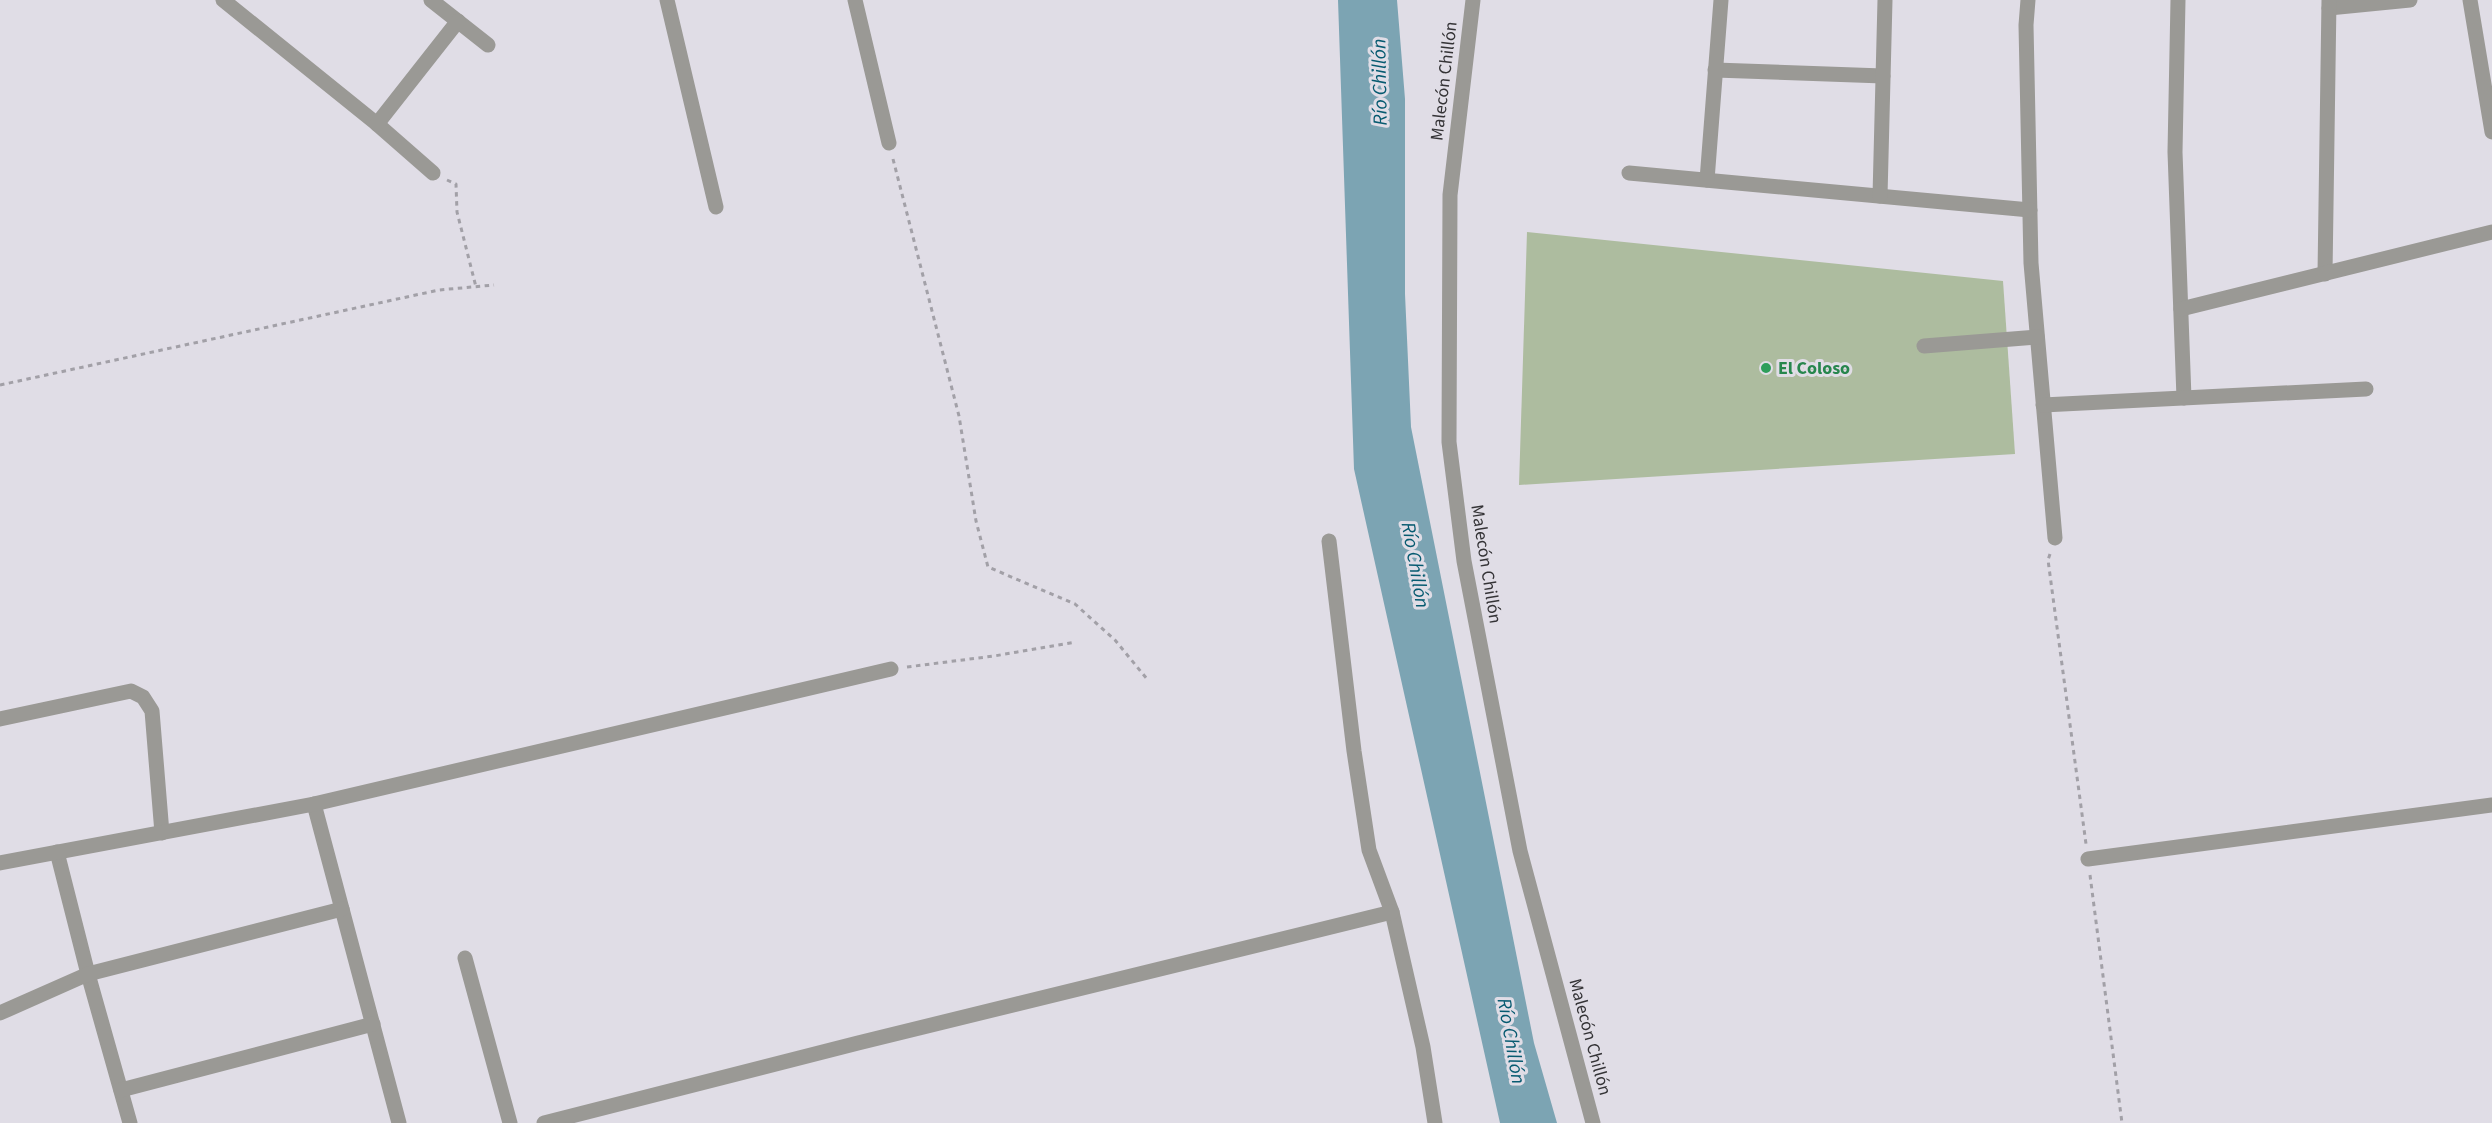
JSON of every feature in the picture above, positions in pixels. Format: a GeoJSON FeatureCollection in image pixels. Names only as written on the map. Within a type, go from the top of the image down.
{"type":"FeatureCollection","features":[{"type":"Feature","properties":{"kind":"street"},"geometry":{"type":"LineString","coordinates":[[431,0],[488,45]]}},
{"type":"Feature","properties":{"kind":"street"},"geometry":{"type":"LineString","coordinates":[[667,0],[716,207]]}},
{"type":"Feature","properties":{"kind":"street"},"geometry":{"type":"LineString","coordinates":[[855,0],[889,143]]}},
{"type":"Feature","properties":{"kind":"street","name":"Malecón Chillón"},"geometry":{"type":"LineString","coordinates":[[1473,0],[1450,195],[1449,442],[1464,561],[1520,851],[1593,1123]]}},
{"type":"Feature","properties":{"kind":"street"},"geometry":{"type":"LineString","coordinates":[[1707,180],[1720,0]]}},
{"type":"Feature","properties":{"kind":"street"},"geometry":{"type":"LineString","coordinates":[[1880,196],[1885,0]]}},
{"type":"Feature","properties":{"kind":"street"},"geometry":{"type":"LineString","coordinates":[[2028,0],[2031,263],[2055,538]]}},
{"type":"Feature","properties":{"kind":"street"},"geometry":{"type":"LineString","coordinates":[[2178,0],[2175,152],[2184,398]]}},
{"type":"Feature","properties":{"kind":"street"},"geometry":{"type":"LineString","coordinates":[[2325,274],[2329,4],[2410,0]]}},
{"type":"Feature","properties":{"kind":"street"},"geometry":{"type":"LineString","coordinates":[[2470,0],[2492,132]]}},
{"type":"Feature","properties":{"kind":"street"},"geometry":{"type":"LineString","coordinates":[[232,3],[433,173]]}},
{"type":"Feature","properties":{"kind":"street"},"geometry":{"type":"LineString","coordinates":[[377,124],[458,21]]}},
{"type":"Feature","properties":{"kind":"street"},"geometry":{"type":"LineString","coordinates":[[1715,70],[1883,75]]}},
{"type":"Feature","properties":{"kind":"street"},"geometry":{"type":"LineString","coordinates":[[1629,173],[2030,210]]}},
{"type":"Feature","properties":{"kind":"street"},"geometry":{"type":"LineString","coordinates":[[2181,309],[2492,232]]}},
{"type":"Feature","properties":{"kind":"street"},"geometry":{"type":"LineString","coordinates":[[1924,346],[2037,337]]}},
{"type":"Feature","properties":{"kind":"street"},"geometry":{"type":"LineString","coordinates":[[2043,405],[2366,389]]}},
{"type":"Feature","properties":{"kind":"street"},"geometry":{"type":"LineString","coordinates":[[1329,541],[1354,751],[1369,850],[1392,912],[1423,1047],[1435,1123]]}},
{"type":"Feature","properties":{"kind":"street"},"geometry":{"type":"LineString","coordinates":[[0,863],[314,804],[891,669]]}},
{"type":"Feature","properties":{"kind":"street"},"geometry":{"type":"LineString","coordinates":[[0,719],[131,691],[143,697],[152,711],[162,832]]}},
{"type":"Feature","properties":{"kind":"street"},"geometry":{"type":"LineString","coordinates":[[314,804],[399,1123]]}},
{"type":"Feature","properties":{"kind":"street"},"geometry":{"type":"LineString","coordinates":[[2088,859],[2492,805]]}},
{"type":"Feature","properties":{"kind":"street"},"geometry":{"type":"LineString","coordinates":[[57,852],[130,1123]]}},
{"type":"Feature","properties":{"kind":"street"},"geometry":{"type":"LineString","coordinates":[[0,1013],[88,974],[342,909]]}},
{"type":"Feature","properties":{"kind":"street"},"geometry":{"type":"LineString","coordinates":[[544,1123],[858,1043],[1392,912]]}},
{"type":"Feature","properties":{"kind":"street"},"geometry":{"type":"LineString","coordinates":[[465,958],[510,1123]]}},
{"type":"Feature","properties":{"kind":"street"},"geometry":{"type":"LineString","coordinates":[[121,1090],[373,1024]]}},
{"type":"Feature","properties":{"kind":"path"},"geometry":{"type":"LineString","coordinates":[[889,143],[959,416],[976,521],[988,567],[1075,604],[1115,640],[1147,679]]}},
{"type":"Feature","properties":{"kind":"path"},"geometry":{"type":"LineString","coordinates":[[433,173],[456,184],[457,212],[476,287]]}},
{"type":"Feature","properties":{"kind":"path"},"geometry":{"type":"LineString","coordinates":[[0,385],[439,290],[494,285]]}},
{"type":"Feature","properties":{"kind":"path"},"geometry":{"type":"LineString","coordinates":[[2055,538],[2048,560],[2122,1123]]}},
{"type":"Feature","properties":{"kind":"path"},"geometry":{"type":"LineString","coordinates":[[891,669],[994,656],[1076,642]]}},
{"type":"Feature","properties":{"kind":"green space","name":"El Coloso"},"geometry":{"type":"Polygon","coordinates":[[[1527,232],[2003,281],[2015,454],[1519,485],[1527,232]]]}},
{"type":"Feature","properties":{"kind":"water","name":"Río Chillón"},"geometry":{"type":"Polygon","coordinates":[[[1338,0],[1397,0],[1405,99],[1405,294],[1411,427],[1534,1043],[1557,1123],[1500,1123],[1354,469],[1338,0]]]}},
{"type":"Feature","properties":{"kind":"place","name":"El Coloso"},"geometry":{"type":"Point","coordinates":[1766,368]}}]}
